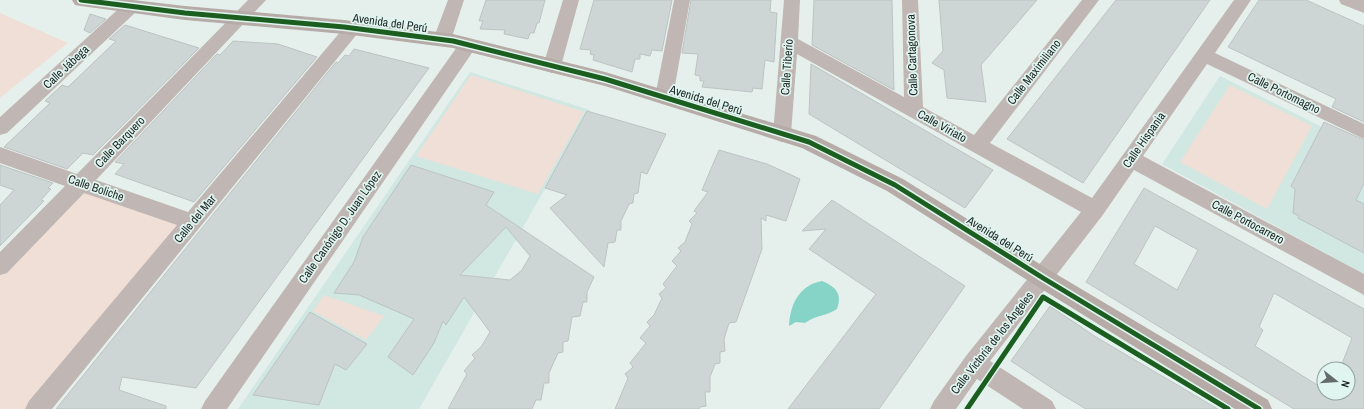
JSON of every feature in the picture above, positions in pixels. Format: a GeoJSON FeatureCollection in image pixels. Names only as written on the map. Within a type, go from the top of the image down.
{"type":"FeatureCollection","features":[{"type":"Feature","properties":{"kind":"street","name":"Avenida del Perú"},"geometry":{"type":"LineString","coordinates":[[81,0],[240,19],[353,28],[468,45],[605,79],[809,142],[895,185],[1043,278],[1259,409]]}},
{"type":"Feature","properties":{"kind":"street","name":"Calle Barquero"},"geometry":{"type":"LineString","coordinates":[[0,266],[258,0]]}},
{"type":"Feature","properties":{"kind":"street"},"geometry":{"type":"LineString","coordinates":[[442,40],[456,0]]}},
{"type":"Feature","properties":{"kind":"street"},"geometry":{"type":"LineString","coordinates":[[552,66],[571,0]]}},
{"type":"Feature","properties":{"kind":"street"},"geometry":{"type":"LineString","coordinates":[[664,97],[682,0]]}},
{"type":"Feature","properties":{"kind":"street","name":"Calle Tiberio"},"geometry":{"type":"LineString","coordinates":[[782,134],[792,0]]}},
{"type":"Feature","properties":{"kind":"street","name":"Calle Cartagonova"},"geometry":{"type":"LineString","coordinates":[[910,0],[914,110]]}},
{"type":"Feature","properties":{"kind":"street","name":"Calle Maximiliano"},"geometry":{"type":"LineString","coordinates":[[977,145],[1091,0]]}},
{"type":"Feature","properties":{"kind":"street","name":"Calle Hispania"},"geometry":{"type":"LineString","coordinates":[[1043,278],[1095,210],[1243,0]]}},
{"type":"Feature","properties":{"kind":"street"},"geometry":{"type":"LineString","coordinates":[[1347,0],[1364,7]]}},
{"type":"Feature","properties":{"kind":"street","name":"Calle Jábega"},"geometry":{"type":"LineString","coordinates":[[0,128],[132,6]]}},
{"type":"Feature","properties":{"kind":"street","name":"Calle del Mar"},"geometry":{"type":"LineString","coordinates":[[37,409],[353,28]]}},
{"type":"Feature","properties":{"kind":"street","name":"Calle Viriato"},"geometry":{"type":"LineString","coordinates":[[789,42],[1095,210]]}},
{"type":"Feature","properties":{"kind":"street","name":"Calle Canónigo D. Juan López"},"geometry":{"type":"LineString","coordinates":[[213,409],[468,45]]}},
{"type":"Feature","properties":{"kind":"street","name":"Calle Portomagno"},"geometry":{"type":"LineString","coordinates":[[1204,55],[1364,132]]}},
{"type":"Feature","properties":{"kind":"street","name":"Calle Boliche"},"geometry":{"type":"LineString","coordinates":[[0,156],[192,222]]}},
{"type":"Feature","properties":{"kind":"street","name":"Calle Portocarrero"},"geometry":{"type":"LineString","coordinates":[[1132,158],[1364,284]]}},
{"type":"Feature","properties":{"kind":"street","name":"Calle Victoria de los Ángeles"},"geometry":{"type":"LineString","coordinates":[[942,409],[974,364],[1043,278]]}},
{"type":"Feature","properties":{"kind":"street"},"geometry":{"type":"LineString","coordinates":[[974,364],[1044,409]]}},
{"type":"Feature","properties":{"kind":"shaded area"},"geometry":{"type":"Polygon","coordinates":[[[0,13],[68,43],[0,98],[0,13]]]}},
{"type":"Feature","properties":{"kind":"shaded area"},"geometry":{"type":"Polygon","coordinates":[[[470,72],[590,110],[419,409],[238,409],[470,72]]]}},
{"type":"Feature","properties":{"kind":"shaded area"},"geometry":{"type":"Polygon","coordinates":[[[471,75],[584,112],[538,194],[416,156],[471,75]]]}},
{"type":"Feature","properties":{"kind":"shaded area"},"geometry":{"type":"Polygon","coordinates":[[[1220,76],[1364,148],[1364,274],[1162,164],[1220,76]]]}},
{"type":"Feature","properties":{"kind":"shaded area"},"geometry":{"type":"Polygon","coordinates":[[[1230,85],[1312,126],[1267,209],[1180,162],[1230,85]]]}},
{"type":"Feature","properties":{"kind":"shaded area"},"geometry":{"type":"Polygon","coordinates":[[[80,183],[192,222],[37,409],[0,409],[0,266],[80,183]]]}},
{"type":"Feature","properties":{"kind":"shaded area"},"geometry":{"type":"Polygon","coordinates":[[[822,281],[831,285],[837,291],[839,304],[837,309],[813,318],[805,323],[796,322],[789,326],[791,311],[797,297],[807,287],[822,281]]]}},
{"type":"Feature","properties":{"kind":"shaded area"},"geometry":{"type":"Polygon","coordinates":[[[324,295],[384,316],[366,340],[313,311],[324,295]]]}},
{"type":"Feature","properties":{"kind":"building"},"geometry":{"type":"Polygon","coordinates":[[[486,0],[545,0],[539,23],[537,23],[534,33],[530,33],[528,39],[504,34],[505,30],[480,29],[483,21],[479,21],[486,0]]]}},
{"type":"Feature","properties":{"kind":"building"},"geometry":{"type":"Polygon","coordinates":[[[594,0],[672,0],[662,51],[652,50],[650,56],[640,54],[640,59],[635,59],[632,72],[593,60],[594,55],[590,54],[591,50],[580,49],[594,0]]]}},
{"type":"Feature","properties":{"kind":"building"},"geometry":{"type":"Polygon","coordinates":[[[691,0],[771,0],[770,12],[777,13],[774,62],[765,60],[762,89],[753,88],[752,92],[702,87],[704,81],[700,81],[700,76],[695,75],[698,54],[682,53],[691,0]]]}},
{"type":"Feature","properties":{"kind":"building"},"geometry":{"type":"Polygon","coordinates":[[[814,0],[892,0],[894,90],[812,45],[814,0]]]}},
{"type":"Feature","properties":{"kind":"building"},"geometry":{"type":"Polygon","coordinates":[[[939,0],[1037,0],[981,65],[986,102],[947,98],[944,70],[932,63],[943,51],[939,0]]]}},
{"type":"Feature","properties":{"kind":"building"},"geometry":{"type":"Polygon","coordinates":[[[1116,0],[1210,0],[1083,183],[1007,139],[1116,0]]]}},
{"type":"Feature","properties":{"kind":"building"},"geometry":{"type":"Polygon","coordinates":[[[1259,0],[1306,0],[1364,26],[1364,122],[1332,107],[1336,99],[1228,47],[1259,0]]]}},
{"type":"Feature","properties":{"kind":"building"},"geometry":{"type":"Polygon","coordinates":[[[90,14],[106,19],[90,33],[84,30],[90,14]]]}},
{"type":"Feature","properties":{"kind":"building"},"geometry":{"type":"Polygon","coordinates":[[[125,25],[199,48],[93,155],[83,153],[67,169],[4,147],[50,103],[45,101],[62,85],[68,87],[116,41],[109,39],[125,25]]]}},
{"type":"Feature","properties":{"kind":"building"},"geometry":{"type":"Polygon","coordinates":[[[233,41],[278,44],[317,57],[194,202],[115,174],[124,164],[115,162],[217,54],[220,55],[233,41]]]}},
{"type":"Feature","properties":{"kind":"building"},"geometry":{"type":"Polygon","coordinates":[[[354,49],[429,68],[196,388],[122,377],[119,390],[166,406],[166,409],[56,409],[336,62],[338,63],[345,55],[349,56],[354,49]]]}},
{"type":"Feature","properties":{"kind":"building"},"geometry":{"type":"Polygon","coordinates":[[[811,64],[993,170],[965,208],[809,114],[811,64]]]}},
{"type":"Feature","properties":{"kind":"building"},"geometry":{"type":"Polygon","coordinates":[[[587,111],[666,134],[647,174],[641,172],[638,193],[634,194],[633,203],[629,204],[621,221],[621,230],[617,230],[615,242],[608,243],[604,267],[550,208],[567,195],[545,188],[587,111]]]}},
{"type":"Feature","properties":{"kind":"building"},"geometry":{"type":"Polygon","coordinates":[[[1324,122],[1364,140],[1364,183],[1356,200],[1364,204],[1364,253],[1298,218],[1299,216],[1293,213],[1295,189],[1291,186],[1324,122]]]}},
{"type":"Feature","properties":{"kind":"building"},"geometry":{"type":"Polygon","coordinates":[[[719,150],[767,164],[800,179],[786,221],[766,215],[766,221],[761,218],[762,249],[736,322],[729,323],[724,339],[725,351],[720,352],[720,363],[715,364],[710,377],[710,392],[705,392],[706,406],[700,407],[699,409],[615,409],[628,378],[625,374],[633,367],[630,363],[646,343],[640,338],[650,326],[647,322],[654,315],[662,298],[659,294],[666,288],[663,284],[677,266],[672,261],[681,251],[678,248],[685,242],[692,224],[689,221],[697,213],[694,211],[708,192],[702,190],[719,150]]]}},
{"type":"Feature","properties":{"kind":"building"},"geometry":{"type":"Polygon","coordinates":[[[0,165],[53,183],[48,188],[51,189],[41,200],[44,201],[0,246],[0,205],[14,190],[0,185],[0,165]]]}},
{"type":"Feature","properties":{"kind":"building"},"geometry":{"type":"Polygon","coordinates":[[[411,165],[494,192],[486,205],[594,277],[587,292],[587,302],[583,302],[580,316],[572,317],[568,341],[563,342],[563,352],[558,353],[549,373],[549,383],[544,383],[541,400],[536,400],[532,409],[448,409],[467,374],[464,371],[475,358],[472,355],[481,347],[490,332],[464,297],[446,325],[443,321],[434,343],[413,375],[388,357],[414,319],[359,295],[334,293],[354,262],[363,237],[411,165]],[[506,227],[460,275],[510,280],[522,270],[530,256],[506,227]]]}},
{"type":"Feature","properties":{"kind":"building"},"geometry":{"type":"Polygon","coordinates":[[[1144,188],[1364,309],[1364,409],[1294,409],[1086,282],[1144,188]],[[1155,226],[1134,264],[1177,290],[1198,250],[1155,226]],[[1274,293],[1259,327],[1263,330],[1255,346],[1316,384],[1316,401],[1356,401],[1356,361],[1343,361],[1352,338],[1274,293]]]}},
{"type":"Feature","properties":{"kind":"building"},"geometry":{"type":"Polygon","coordinates":[[[832,200],[965,286],[879,409],[788,409],[876,294],[809,249],[826,229],[802,231],[832,200]]]}},
{"type":"Feature","properties":{"kind":"building"},"geometry":{"type":"Polygon","coordinates":[[[1050,306],[1096,337],[1218,409],[1086,409],[1061,394],[1011,361],[1050,306]]]}},
{"type":"Feature","properties":{"kind":"building"},"geometry":{"type":"Polygon","coordinates":[[[310,312],[367,344],[346,370],[335,364],[319,405],[253,395],[310,312]]]}},
{"type":"Feature","properties":{"kind":"cycle path"},"geometry":{"type":"LineString","coordinates":[[81,0],[185,13],[344,27],[453,41],[605,79],[809,142],[895,185],[1043,278],[1259,409]]}},
{"type":"Feature","properties":{"kind":"cycle path"},"geometry":{"type":"LineString","coordinates":[[967,409],[1043,297],[1228,409]]}}]}
